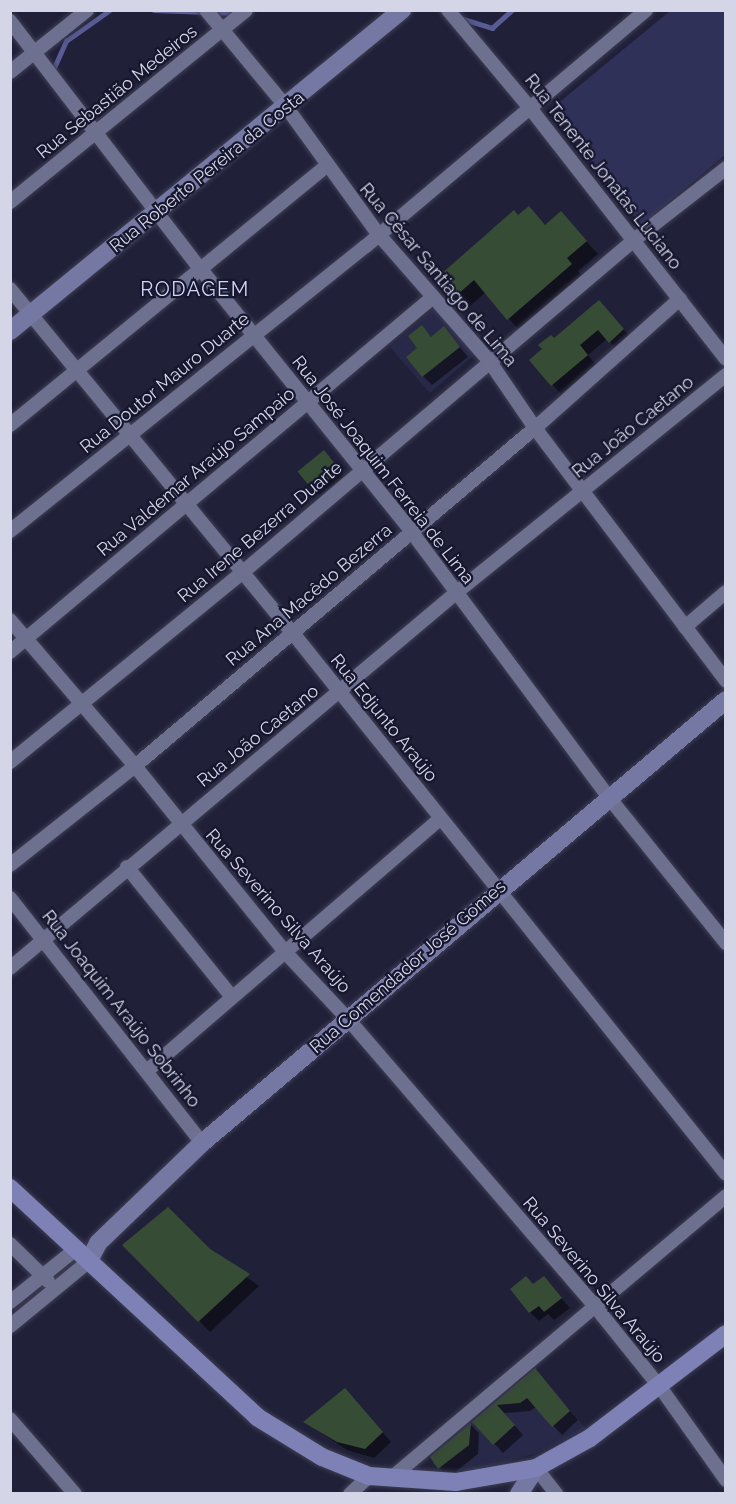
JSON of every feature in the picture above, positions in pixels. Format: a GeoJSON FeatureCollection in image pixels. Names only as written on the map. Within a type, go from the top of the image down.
{"type":"FeatureCollection","features":[{"type":"Feature","properties":{"kind":"main road"},"geometry":{"type":"LineString","coordinates":[[10,1188],[257,1416],[286,1438],[322,1457],[369,1476],[421,1488],[486,1480],[536,1468],[590,1438],[725,1336]]}},
{"type":"Feature","properties":{"kind":"street"},"geometry":{"type":"LineString","coordinates":[[10,72],[87,10]]}},
{"type":"Feature","properties":{"kind":"street","name":"Rua César Santiago de Lima"},"geometry":{"type":"LineString","coordinates":[[206,10],[287,108],[326,166],[379,235],[490,362],[535,428],[726,681]]}},
{"type":"Feature","properties":{"kind":"street","name":"Rua Sebastião Medeiros"},"geometry":{"type":"LineString","coordinates":[[10,202],[246,10]]}},
{"type":"Feature","properties":{"kind":"street","name":"Rua Roberto Pereira da Costa"},"geometry":{"type":"LineString","coordinates":[[10,331],[287,108],[402,10]]}},
{"type":"Feature","properties":{"kind":"street","name":"Rua Tenente Jonatas Luciano"},"geometry":{"type":"LineString","coordinates":[[448,10],[530,108],[726,359]]}},
{"type":"Feature","properties":{"kind":"street","name":"Rua Doutor Mauro Duarte"},"geometry":{"type":"LineString","coordinates":[[10,531],[379,235],[640,12]]}},
{"type":"Feature","properties":{"kind":"street","name":"Rua José Joaquim Ferreia de Lima"},"geometry":{"type":"LineString","coordinates":[[10,21],[305,402],[411,531],[611,800],[721,927],[726,943]]}},
{"type":"Feature","properties":{"kind":"street"},"geometry":{"type":"LineString","coordinates":[[10,425],[199,267],[326,166]]}},
{"type":"Feature","properties":{"kind":"street","name":"Rua Irene Bezerra Duarte"},"geometry":{"type":"LineString","coordinates":[[10,762],[243,572],[634,240],[726,168]]}},
{"type":"Feature","properties":{"kind":"street","name":"Rua Edjunto Araújo"},"geometry":{"type":"LineString","coordinates":[[10,289],[292,632],[497,891],[726,1174]]}},
{"type":"Feature","properties":{"kind":"street","name":"Rua Valdemar Araújo Sampaio"},"geometry":{"type":"LineString","coordinates":[[10,652],[305,402],[433,297]]}},
{"type":"Feature","properties":{"kind":"street","name":"Rua Ana Macêdo Bezerra"},"geometry":{"type":"LineString","coordinates":[[10,865],[135,766],[535,428],[680,299]]}},
{"type":"Feature","properties":{"kind":"street","name":"Rua João Caetano"},"geometry":{"type":"LineString","coordinates":[[10,968],[127,867],[340,692],[456,592],[726,375]]}},
{"type":"Feature","properties":{"kind":"street"},"geometry":{"type":"LineString","coordinates":[[685,627],[726,592]]}},
{"type":"Feature","properties":{"kind":"street","name":"Rua Severino Silva Araújo"},"geometry":{"type":"LineString","coordinates":[[10,620],[135,766],[285,952],[348,1019],[594,1305],[660,1387],[726,1480]]}},
{"type":"Feature","properties":{"kind":"street","name":"Rua Comendador José Gomes"},"geometry":{"type":"LineString","coordinates":[[83,1255],[202,1143],[497,891],[611,800],[726,700]]}},
{"type":"Feature","properties":{"kind":"street"},"geometry":{"type":"LineString","coordinates":[[148,1070],[231,996],[441,818]]}},
{"type":"Feature","properties":{"kind":"street"},"geometry":{"type":"LineString","coordinates":[[127,867],[231,996]]}},
{"type":"Feature","properties":{"kind":"street","name":"Rua Joaquim Araújo Sobrinho"},"geometry":{"type":"LineString","coordinates":[[10,898],[148,1070],[202,1143]]}},
{"type":"Feature","properties":{"kind":"street"},"geometry":{"type":"LineString","coordinates":[[390,1479],[726,1196]]}},
{"type":"Feature","properties":{"kind":"street"},"geometry":{"type":"LineString","coordinates":[[10,1244],[56,1289]]}},
{"type":"Feature","properties":{"kind":"street"},"geometry":{"type":"LineString","coordinates":[[10,1302],[43,1276],[83,1255]]}},
{"type":"Feature","properties":{"kind":"street"},"geometry":{"type":"LineString","coordinates":[[10,1326],[56,1289],[83,1255]]}},
{"type":"Feature","properties":{"kind":"street"},"geometry":{"type":"LineString","coordinates":[[10,1419],[75,1494]]}},
{"type":"Feature","properties":{"kind":"street"},"geometry":{"type":"LineString","coordinates":[[519,1494],[536,1468],[556,1494]]}},
{"type":"Feature","properties":{"kind":"street"},"geometry":{"type":"LineString","coordinates":[[350,1494],[369,1476]]}},
{"type":"Feature","properties":{"kind":"shaded area"},"geometry":{"type":"Polygon","coordinates":[[[670,11],[725,11],[725,155],[641,225],[551,109],[670,11]]]}},
{"type":"Feature","properties":{"kind":"shaded area"},"geometry":{"type":"Polygon","coordinates":[[[436,307],[476,353],[430,393],[390,347],[436,307]]]}},
{"type":"Feature","properties":{"kind":"shaded area"},"geometry":{"type":"Polygon","coordinates":[[[535,1368],[586,1429],[537,1453],[481,1469],[444,1471],[433,1464],[433,1447],[535,1368]]]}},
{"type":"Feature","properties":{"kind":"building"},"geometry":{"type":"Polygon","coordinates":[[[529,206],[545,225],[561,211],[587,241],[567,258],[572,264],[507,320],[474,280],[457,295],[440,275],[514,210],[518,215],[529,206]]]}},
{"type":"Feature","properties":{"kind":"building"},"geometry":{"type":"Polygon","coordinates":[[[599,300],[624,329],[609,343],[598,330],[580,345],[588,355],[551,386],[529,360],[542,349],[538,345],[551,335],[554,338],[599,300]]]}},
{"type":"Feature","properties":{"kind":"building"},"geometry":{"type":"Polygon","coordinates":[[[422,325],[431,337],[444,326],[460,347],[422,377],[406,357],[417,348],[408,336],[422,325]]]}},
{"type":"Feature","properties":{"kind":"building"},"geometry":{"type":"Polygon","coordinates":[[[324,450],[340,470],[314,492],[298,471],[324,450]]]}},
{"type":"Feature","properties":{"kind":"building"},"geometry":{"type":"Polygon","coordinates":[[[168,1207],[210,1249],[250,1274],[198,1322],[122,1245],[168,1207]]]}},
{"type":"Feature","properties":{"kind":"building"},"geometry":{"type":"Polygon","coordinates":[[[526,1276],[533,1284],[544,1276],[562,1298],[544,1312],[539,1306],[529,1313],[510,1289],[526,1276]]]}},
{"type":"Feature","properties":{"kind":"building"},"geometry":{"type":"Polygon","coordinates":[[[535,1368],[570,1411],[552,1427],[527,1398],[520,1403],[497,1405],[515,1425],[493,1445],[472,1422],[535,1368]]]}},
{"type":"Feature","properties":{"kind":"building"},"geometry":{"type":"Polygon","coordinates":[[[345,1388],[383,1432],[365,1449],[337,1442],[303,1422],[345,1388]]]}},
{"type":"Feature","properties":{"kind":"building"},"geometry":{"type":"Polygon","coordinates":[[[471,1423],[469,1445],[438,1469],[430,1457],[471,1423]]]}},
{"type":"Feature","properties":{"kind":"waterway"},"geometry":{"type":"LineString","coordinates":[[54,68],[66,41],[110,10]]}},
{"type":"Feature","properties":{"kind":"waterway"},"geometry":{"type":"LineString","coordinates":[[154,10],[235,13]]}},
{"type":"Feature","properties":{"kind":"waterway"},"geometry":{"type":"LineString","coordinates":[[460,18],[492,28],[512,10]]}},
{"type":"Feature","properties":{"kind":"district","name":"RODAGEM"},"geometry":{"type":"Point","coordinates":[195,289]}}]}
